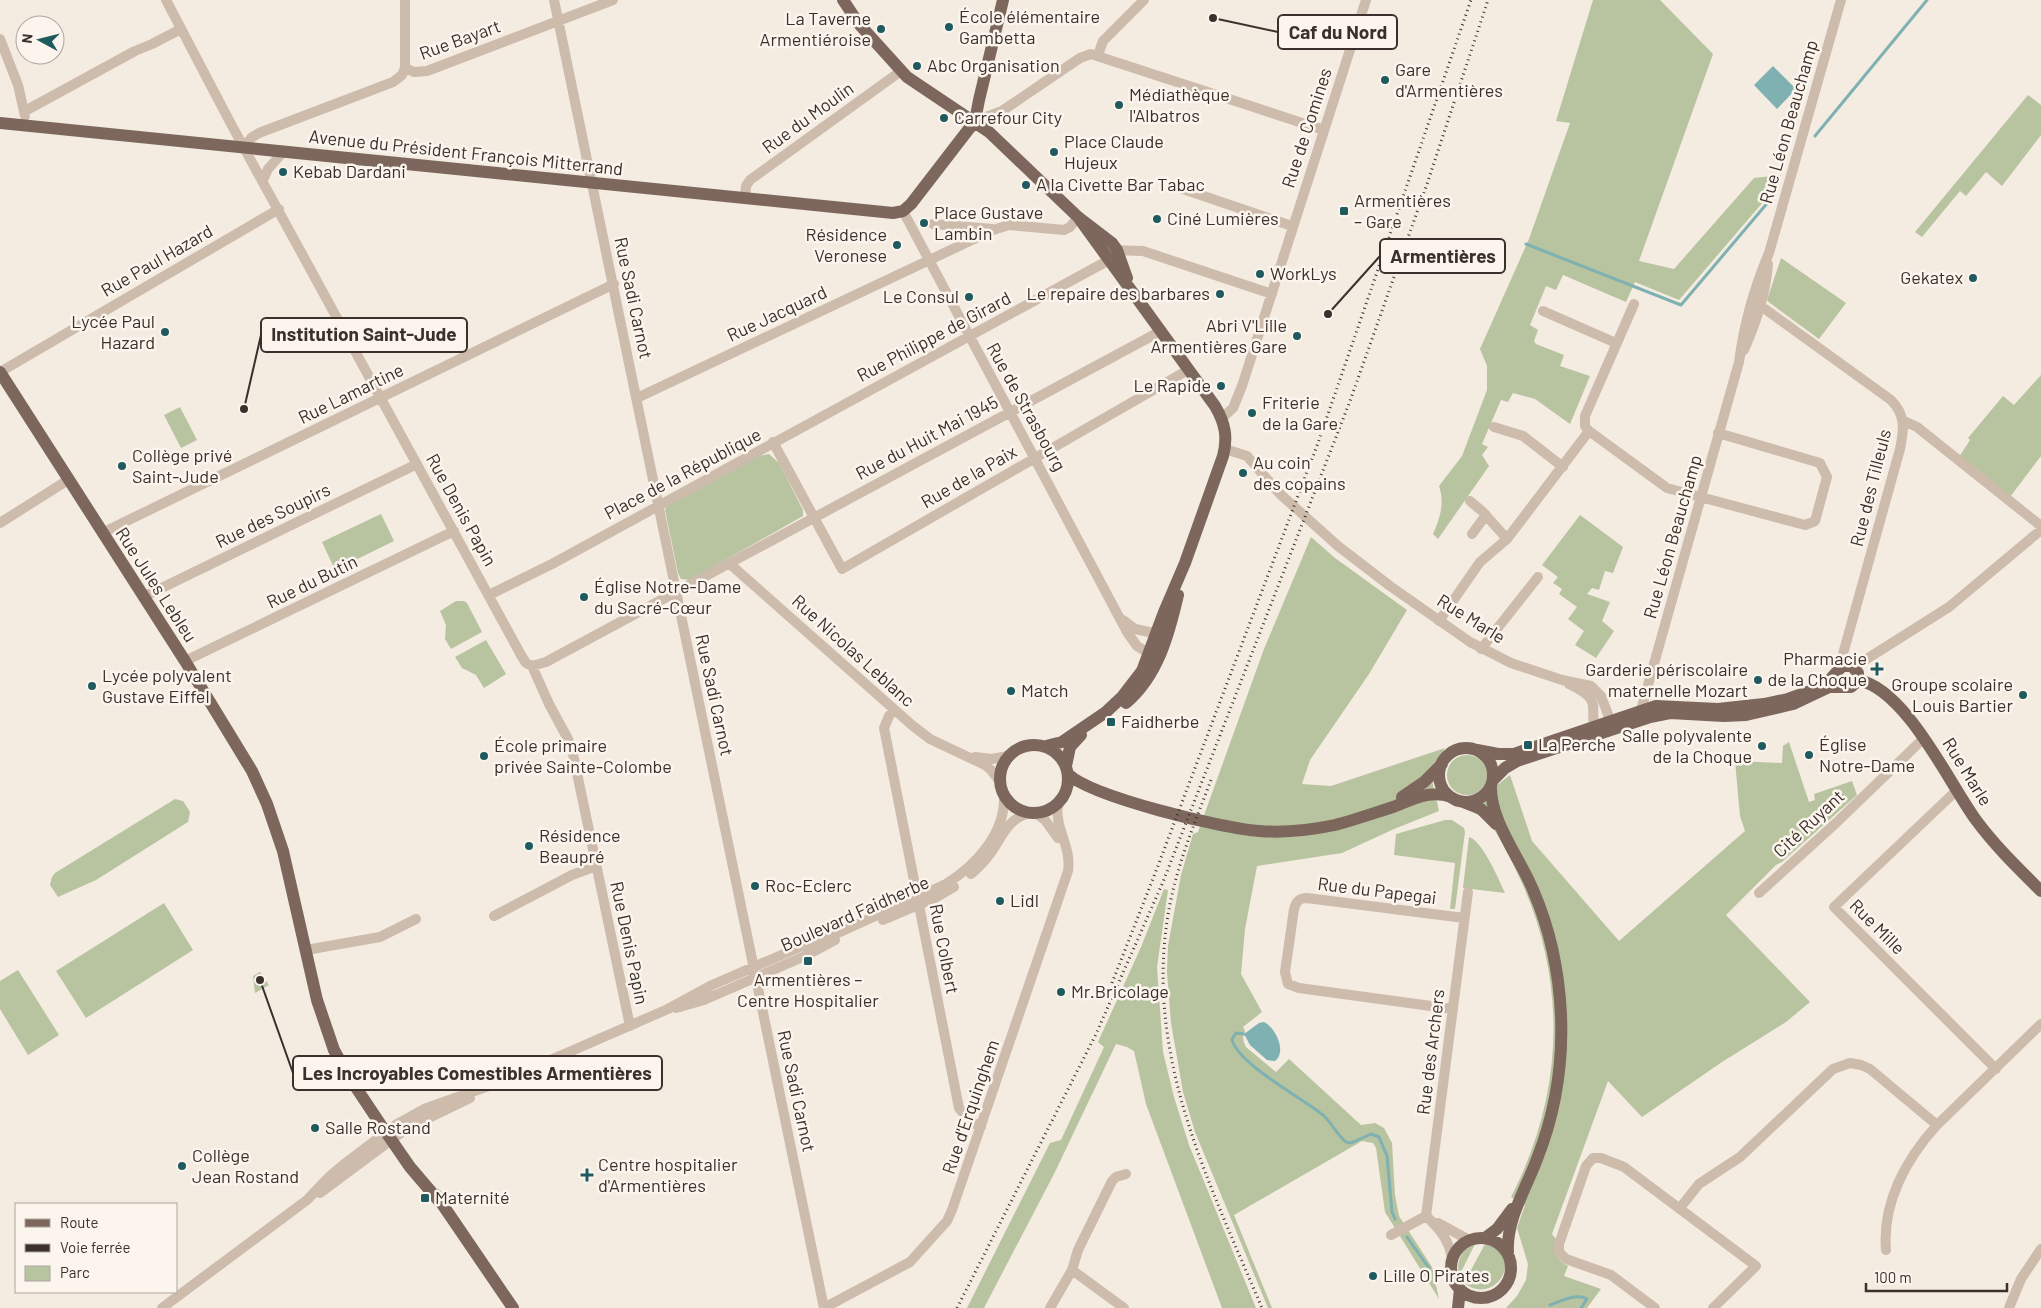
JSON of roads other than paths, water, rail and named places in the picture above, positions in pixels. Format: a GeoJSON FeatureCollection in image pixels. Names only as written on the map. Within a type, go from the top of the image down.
{"type":"FeatureCollection","features":[{"type":"Feature","properties":{"kind":"main road"},"geometry":{"type":"LineString","coordinates":[[843,0],[859,24],[916,85],[976,121],[1078,217],[1110,242],[1113,255],[1132,290],[1222,418],[1226,433],[1225,449],[1186,563],[1164,612],[1162,635],[1154,656],[1149,678],[1137,693],[1074,742],[1069,751],[1068,786],[1060,801]]}},
{"type":"Feature","properties":{"kind":"main road"},"geometry":{"type":"LineString","coordinates":[[903,211],[976,121],[978,100],[1003,0]]}},
{"type":"Feature","properties":{"kind":"main road","name":"Avenue du Président François Mitterrand"},"geometry":{"type":"LineString","coordinates":[[0,122],[592,184],[889,213],[903,211]]}},
{"type":"Feature","properties":{"kind":"main road","name":"Rue Jules Lebleu"},"geometry":{"type":"LineString","coordinates":[[0,372],[245,757],[265,799],[287,862],[324,1025],[392,1134],[514,1308]]}},
{"type":"Feature","properties":{"kind":"main road"},"geometry":{"type":"LineString","coordinates":[[1046,746],[1058,744],[1072,736],[1111,707],[1137,680],[1154,656]]}},
{"type":"Feature","properties":{"kind":"main road"},"geometry":{"type":"LineString","coordinates":[[1842,687],[1837,682],[1848,672]]}},
{"type":"Feature","properties":{"kind":"main road"},"geometry":{"type":"LineString","coordinates":[[1640,715],[1670,713],[1724,716],[1746,715],[1793,704],[1829,687],[1853,687],[1848,672]]}},
{"type":"Feature","properties":{"kind":"main road"},"geometry":{"type":"LineString","coordinates":[[1378,811],[1419,787],[1442,764],[1448,755],[1457,750],[1467,748],[1498,754],[1511,754],[1612,725],[1665,706],[1704,710],[1764,704],[1812,690],[1848,672]]}},
{"type":"Feature","properties":{"kind":"main road","name":"Rue Marle"},"geometry":{"type":"LineString","coordinates":[[1848,672],[1868,682],[1890,698],[1924,738],[1992,840],[2041,891]]}},
{"type":"Feature","properties":{"kind":"main road"},"geometry":{"type":"LineString","coordinates":[[1114,796],[1087,792],[1072,794],[1047,811],[1032,813],[1013,806],[1004,795],[1000,782],[1002,768],[1008,756],[1016,750],[1036,744],[1046,746],[1057,752],[1067,770],[1078,781],[1114,796],[1238,829],[1262,831],[1302,830],[1324,827],[1426,795],[1440,794],[1469,802],[1480,798],[1510,764],[1595,730]]}},
{"type":"Feature","properties":{"kind":"main road"},"geometry":{"type":"LineString","coordinates":[[1477,750],[1490,761],[1493,806],[1534,890],[1546,925],[1556,968],[1561,1015],[1561,1056],[1554,1104],[1540,1152],[1509,1231],[1508,1252],[1512,1267],[1507,1285],[1496,1295],[1482,1298],[1470,1296],[1460,1289],[1452,1276],[1452,1260],[1457,1249],[1469,1240],[1485,1238],[1499,1243],[1508,1252]]}},
{"type":"Feature","properties":{"kind":"main road"},"geometry":{"type":"LineString","coordinates":[[1442,764],[1440,782],[1444,789],[1456,799],[1487,813],[1507,837]]}},
{"type":"Feature","properties":{"kind":"main road"},"geometry":{"type":"LineString","coordinates":[[1485,1238],[1500,1226],[1522,1195]]}},
{"type":"Feature","properties":{"kind":"main road"},"geometry":{"type":"LineString","coordinates":[[1458,1308],[1460,1289]]}},
{"type":"Feature","properties":{"kind":"main road"},"geometry":{"type":"LineString","coordinates":[[1468,1308],[1482,1298]]}},
{"type":"Feature","properties":{"kind":"street","name":"Rue Denis Papin"},"geometry":{"type":"LineString","coordinates":[[166,0],[231,124],[524,661],[532,666],[572,750],[630,1026]]}},
{"type":"Feature","properties":{"kind":"street"},"geometry":{"type":"LineString","coordinates":[[405,0],[405,68]]}},
{"type":"Feature","properties":{"kind":"street","name":"Rue Sadi Carnot"},"geometry":{"type":"LineString","coordinates":[[554,0],[824,1308]]}},
{"type":"Feature","properties":{"kind":"street","name":"Rue Bayart"},"geometry":{"type":"LineString","coordinates":[[244,148],[251,138],[259,133],[393,82],[402,75],[405,68],[414,72],[427,71],[613,0]]}},
{"type":"Feature","properties":{"kind":"street"},"geometry":{"type":"LineString","coordinates":[[1098,55],[1103,41],[1144,0]]}},
{"type":"Feature","properties":{"kind":"street","name":"Rue de Comines"},"geometry":{"type":"LineString","coordinates":[[1272,294],[1333,96],[1366,0]]}},
{"type":"Feature","properties":{"kind":"street","name":"Rue Léon Beauchamp"},"geometry":{"type":"LineString","coordinates":[[1640,715],[1738,362],[1743,334],[1756,305],[1759,276],[1769,253],[1841,0]]}},
{"type":"Feature","properties":{"kind":"street"},"geometry":{"type":"LineString","coordinates":[[25,111],[135,50],[181,29]]}},
{"type":"Feature","properties":{"kind":"street"},"geometry":{"type":"LineString","coordinates":[[0,39],[18,84],[25,111],[25,125]]}},
{"type":"Feature","properties":{"kind":"street"},"geometry":{"type":"LineString","coordinates":[[976,121],[1002,111],[1084,56],[1091,54],[1324,130]]}},
{"type":"Feature","properties":{"kind":"street","name":"Rue du Moulin"},"geometry":{"type":"LineString","coordinates":[[745,199],[746,186],[750,180],[901,71]]}},
{"type":"Feature","properties":{"kind":"street"},"geometry":{"type":"LineString","coordinates":[[263,180],[268,169],[283,152]]}},
{"type":"Feature","properties":{"kind":"street"},"geometry":{"type":"LineString","coordinates":[[1177,187],[1292,226]]}},
{"type":"Feature","properties":{"kind":"street","name":"Rue Paul Hazard"},"geometry":{"type":"LineString","coordinates":[[0,372],[279,209]]}},
{"type":"Feature","properties":{"kind":"street","name":"Rue de Strasbourg"},"geometry":{"type":"LineString","coordinates":[[903,211],[1121,618],[1137,646],[1154,656]]}},
{"type":"Feature","properties":{"kind":"street"},"geometry":{"type":"LineString","coordinates":[[930,260],[993,230],[1009,225],[1064,230],[1078,217]]}},
{"type":"Feature","properties":{"kind":"street"},"geometry":{"type":"LineString","coordinates":[[933,224],[993,230]]}},
{"type":"Feature","properties":{"kind":"street"},"geometry":{"type":"LineString","coordinates":[[1113,255],[1146,252],[1272,294],[1235,404],[1230,412],[1222,418]]}},
{"type":"Feature","properties":{"kind":"street","name":"Rue Philippe de Girard"},"geometry":{"type":"LineString","coordinates":[[773,442],[970,336],[1113,255]]}},
{"type":"Feature","properties":{"kind":"street","name":"Rue Jacquard"},"geometry":{"type":"LineString","coordinates":[[637,398],[930,260]]}},
{"type":"Feature","properties":{"kind":"street","name":"Rue Lamartine"},"geometry":{"type":"LineString","coordinates":[[102,533],[614,284]]}},
{"type":"Feature","properties":{"kind":"street"},"geometry":{"type":"LineString","coordinates":[[1634,304],[1586,416],[1585,426],[1589,431],[1662,485],[1805,525],[1815,521],[1827,477],[1820,463],[1718,433]]}},
{"type":"Feature","properties":{"kind":"street","name":"Rue des Tilleuls"},"geometry":{"type":"LineString","coordinates":[[1756,305],[1891,400],[1898,408],[1904,421],[1900,449],[1843,654],[1848,672]]}},
{"type":"Feature","properties":{"kind":"street"},"geometry":{"type":"LineString","coordinates":[[1543,311],[1616,343]]}},
{"type":"Feature","properties":{"kind":"street","name":"Rue du Huit Mai 1945"},"geometry":{"type":"LineString","coordinates":[[814,517],[1161,330]]}},
{"type":"Feature","properties":{"kind":"street","name":"Rue de la Paix"},"geometry":{"type":"LineString","coordinates":[[814,517],[842,569],[1188,370]]}},
{"type":"Feature","properties":{"kind":"street"},"geometry":{"type":"LineString","coordinates":[[1904,421],[1917,427],[2041,526]]}},
{"type":"Feature","properties":{"kind":"street"},"geometry":{"type":"LineString","coordinates":[[1494,427],[1523,436],[1563,467]]}},
{"type":"Feature","properties":{"kind":"street"},"geometry":{"type":"LineString","coordinates":[[1439,621],[1484,558],[1507,539],[1589,431]]}},
{"type":"Feature","properties":{"kind":"street","name":"Place de la République"},"geometry":{"type":"LineString","coordinates":[[488,595],[552,564],[773,442],[814,517]]}},
{"type":"Feature","properties":{"kind":"street","name":"Rue Marle"},"geometry":{"type":"LineString","coordinates":[[1225,449],[1247,456],[1280,494],[1338,546],[1439,621],[1481,649],[1511,663],[1562,680],[1585,692],[1592,699],[1595,730]]}},
{"type":"Feature","properties":{"kind":"street","name":"Rue des Soupirs"},"geometry":{"type":"LineString","coordinates":[[144,597],[417,464]]}},
{"type":"Feature","properties":{"kind":"street"},"geometry":{"type":"LineString","coordinates":[[0,523],[68,480]]}},
{"type":"Feature","properties":{"kind":"street"},"geometry":{"type":"LineString","coordinates":[[1470,501],[1486,515],[1507,539]]}},
{"type":"Feature","properties":{"kind":"street"},"geometry":{"type":"LineString","coordinates":[[1472,534],[1486,515]]}},
{"type":"Feature","properties":{"kind":"street"},"geometry":{"type":"LineString","coordinates":[[532,666],[546,662],[814,517]]}},
{"type":"Feature","properties":{"kind":"street"},"geometry":{"type":"LineString","coordinates":[[1848,672],[1949,607],[2041,530]]}},
{"type":"Feature","properties":{"kind":"street","name":"Rue du Butin"},"geometry":{"type":"LineString","coordinates":[[185,661],[454,531]]}},
{"type":"Feature","properties":{"kind":"street","name":"Rue Nicolas Leblanc"},"geometry":{"type":"LineString","coordinates":[[730,564],[894,710],[930,739],[988,767],[1000,782]]}},
{"type":"Feature","properties":{"kind":"street"},"geometry":{"type":"LineString","coordinates":[[1481,649],[1538,577]]}},
{"type":"Feature","properties":{"kind":"street"},"geometry":{"type":"LineString","coordinates":[[1121,618],[1135,628],[1162,635]]}},
{"type":"Feature","properties":{"kind":"street","name":"Rue Marle"},"geometry":{"type":"LineString","coordinates":[[1562,680],[1584,683],[1596,690],[1601,696],[1612,725]]}},
{"type":"Feature","properties":{"kind":"street","name":"Rue Colbert"},"geometry":{"type":"LineString","coordinates":[[894,710],[885,722],[884,728],[959,1108],[969,1121],[981,1127]]}},
{"type":"Feature","properties":{"kind":"street","name":"Cité Ruyant"},"geometry":{"type":"LineString","coordinates":[[1759,893],[1836,823],[1924,738]]}},
{"type":"Feature","properties":{"kind":"street","name":"Rue Nicolas Leblanc"},"geometry":{"type":"LineString","coordinates":[[960,754],[988,758],[1008,756]]}},
{"type":"Feature","properties":{"kind":"street","name":"Rue Mille"},"geometry":{"type":"LineString","coordinates":[[1957,790],[1834,907],[1996,1069]]}},
{"type":"Feature","properties":{"kind":"street","name":"Boulevard Faidherbe"},"geometry":{"type":"LineString","coordinates":[[162,1308],[308,1200],[330,1176],[392,1134],[500,1082],[630,1026],[668,1010],[695,1003],[806,956],[844,936],[918,902],[956,878],[979,856],[1003,817],[1004,795]]}},
{"type":"Feature","properties":{"kind":"street","name":"Rue d'Erquinghem"},"geometry":{"type":"LineString","coordinates":[[824,1308],[906,1265],[918,1254],[950,1216],[1069,866],[1066,844],[1058,823],[1060,801]]}},
{"type":"Feature","properties":{"kind":"street"},"geometry":{"type":"LineString","coordinates":[[1032,813],[1048,823],[1068,857]]}},
{"type":"Feature","properties":{"kind":"street","name":"Boulevard Faidherbe"},"geometry":{"type":"LineString","coordinates":[[668,1010],[698,991],[807,944],[918,902],[935,898],[967,878],[988,857],[1010,822],[1018,816],[1032,813]]}},
{"type":"Feature","properties":{"kind":"street","name":"Rue Denis Papin"},"geometry":{"type":"LineString","coordinates":[[494,916],[572,875],[596,866]]}},
{"type":"Feature","properties":{"kind":"street","name":"Rue des Archers"},"geometry":{"type":"LineString","coordinates":[[1426,1216],[1468,892]]}},
{"type":"Feature","properties":{"kind":"street","name":"Rue du Papegai"},"geometry":{"type":"LineString","coordinates":[[1453,1009],[1299,988],[1288,984],[1285,972],[1294,908],[1300,899],[1308,898],[1464,918]]}},
{"type":"Feature","properties":{"kind":"street"},"geometry":{"type":"LineString","coordinates":[[306,950],[380,937],[416,919]]}},
{"type":"Feature","properties":{"kind":"street"},"geometry":{"type":"LineString","coordinates":[[1886,1250],[1884,1232],[1898,1182],[1914,1153],[1936,1126],[2041,1024]]}},
{"type":"Feature","properties":{"kind":"street"},"geometry":{"type":"LineString","coordinates":[[1680,1208],[1699,1184],[1740,1157],[1825,1075],[1844,1064],[1856,1064],[1870,1069],[1936,1126]]}},
{"type":"Feature","properties":{"kind":"street"},"geometry":{"type":"LineString","coordinates":[[1655,1308],[1611,1276],[1563,1257],[1559,1252],[1586,1166],[1593,1158],[1601,1158],[1619,1164],[1756,1266],[1712,1308]]}},
{"type":"Feature","properties":{"kind":"street"},"geometry":{"type":"LineString","coordinates":[[1050,1308],[1072,1270],[1078,1250],[1112,1181],[1126,1174]]}},
{"type":"Feature","properties":{"kind":"street"},"geometry":{"type":"LineString","coordinates":[[1391,1235],[1426,1216]]}},
{"type":"Feature","properties":{"kind":"street"},"geometry":{"type":"LineString","coordinates":[[1426,1216],[1455,1234],[1469,1240]]}},
{"type":"Feature","properties":{"kind":"street"},"geometry":{"type":"LineString","coordinates":[[1426,1216],[1444,1235],[1450,1247],[1452,1260]]}},
{"type":"Feature","properties":{"kind":"street"},"geometry":{"type":"LineString","coordinates":[[2010,1308],[2021,1279],[2041,1249]]}},
{"type":"Feature","properties":{"kind":"street"},"geometry":{"type":"LineString","coordinates":[[1072,1270],[1124,1308]]}},
{"type":"Feature","properties":{"kind":"water"},"geometry":{"type":"Polygon","coordinates":[[[1773,66],[1796,89],[1777,109],[1754,85],[1773,66]]]}},
{"type":"Feature","properties":{"kind":"water"},"geometry":{"type":"Polygon","coordinates":[[[1264,1022],[1276,1035],[1280,1046],[1280,1052],[1275,1061],[1267,1060],[1250,1045],[1244,1034],[1259,1023],[1264,1022]]]}},
{"type":"Feature","properties":{"kind":"waterway"},"geometry":{"type":"LineString","coordinates":[[1815,136],[1927,0]]}},
{"type":"Feature","properties":{"kind":"waterway"},"geometry":{"type":"LineString","coordinates":[[1526,244],[1681,305],[1775,194]]}},
{"type":"Feature","properties":{"kind":"waterway"},"geometry":{"type":"LineString","coordinates":[[1244,1034],[1236,1033],[1232,1039],[1236,1048],[1245,1059],[1323,1115],[1346,1142],[1351,1143],[1371,1134],[1379,1137],[1387,1156],[1392,1212],[1395,1219]]}},
{"type":"Feature","properties":{"kind":"waterway"},"geometry":{"type":"LineString","coordinates":[[1407,1237],[1429,1268]]}},
{"type":"Feature","properties":{"kind":"waterway"},"geometry":{"type":"LineString","coordinates":[[1550,1305],[1568,1298],[1583,1297],[1587,1299],[1581,1308]]}},
{"type":"Feature","properties":{"kind":"railway"},"geometry":{"type":"LineString","coordinates":[[1112,983],[1318,443],[1471,0]]}},
{"type":"Feature","properties":{"kind":"railway"},"geometry":{"type":"LineString","coordinates":[[957,1308],[1096,1034],[1163,882],[1350,401],[1427,184],[1488,0]]}},
{"type":"Feature","properties":{"kind":"railway"},"geometry":{"type":"LineString","coordinates":[[1211,780],[1172,893],[1163,962],[1165,1014],[1173,1065],[1202,1163],[1262,1308]]}},
{"type":"Feature","properties":{"kind":"place","name":"Caf du Nord"},"geometry":{"type":"Point","coordinates":[1213,18]}},
{"type":"Feature","properties":{"kind":"place","name":"École élémentaire Gambetta"},"geometry":{"type":"Point","coordinates":[949,27]}},
{"type":"Feature","properties":{"kind":"place","name":"La Taverne Armentiéroise"},"geometry":{"type":"Point","coordinates":[881,29]}},
{"type":"Feature","properties":{"kind":"place","name":"Abc Organisation"},"geometry":{"type":"Point","coordinates":[917,66]}},
{"type":"Feature","properties":{"kind":"place","name":"Gare d'Armentières"},"geometry":{"type":"Point","coordinates":[1385,80]}},
{"type":"Feature","properties":{"kind":"place","name":"Médiathèque l'Albatros"},"geometry":{"type":"Point","coordinates":[1119,105]}},
{"type":"Feature","properties":{"kind":"place","name":"Carrefour City"},"geometry":{"type":"Point","coordinates":[944,118]}},
{"type":"Feature","properties":{"kind":"place","name":"Place Claude Hujeux"},"geometry":{"type":"Point","coordinates":[1054,152]}},
{"type":"Feature","properties":{"kind":"place","name":"Kebab Dardani"},"geometry":{"type":"Point","coordinates":[283,172]}},
{"type":"Feature","properties":{"kind":"place","name":"A la Civette Bar Tabac"},"geometry":{"type":"Point","coordinates":[1026,185]}},
{"type":"Feature","properties":{"kind":"place","name":"Armentières – Gare"},"geometry":{"type":"Point","coordinates":[1344,211]}},
{"type":"Feature","properties":{"kind":"place","name":"Ciné Lumières"},"geometry":{"type":"Point","coordinates":[1157,219]}},
{"type":"Feature","properties":{"kind":"place","name":"Place Gustave Lambin"},"geometry":{"type":"Point","coordinates":[924,223]}},
{"type":"Feature","properties":{"kind":"place","name":"Résidence Veronese"},"geometry":{"type":"Point","coordinates":[897,245]}},
{"type":"Feature","properties":{"kind":"place","name":"WorkLys"},"geometry":{"type":"Point","coordinates":[1260,274]}},
{"type":"Feature","properties":{"kind":"place","name":"Gekatex"},"geometry":{"type":"Point","coordinates":[1973,278]}},
{"type":"Feature","properties":{"kind":"place","name":"Le repaire des barbares"},"geometry":{"type":"Point","coordinates":[1220,294]}},
{"type":"Feature","properties":{"kind":"place","name":"Le Consul"},"geometry":{"type":"Point","coordinates":[969,297]}},
{"type":"Feature","properties":{"kind":"place","name":"Armentières"},"geometry":{"type":"Point","coordinates":[1328,314]}},
{"type":"Feature","properties":{"kind":"place","name":"Lycée Paul Hazard"},"geometry":{"type":"Point","coordinates":[165,332]}},
{"type":"Feature","properties":{"kind":"place","name":"Abri V'Lille Armentières Gare"},"geometry":{"type":"Point","coordinates":[1297,336]}},
{"type":"Feature","properties":{"kind":"place","name":"Le Rapide"},"geometry":{"type":"Point","coordinates":[1221,386]}},
{"type":"Feature","properties":{"kind":"place","name":"Institution Saint-Jude"},"geometry":{"type":"Point","coordinates":[244,409]}},
{"type":"Feature","properties":{"kind":"place","name":"Friterie de la Gare"},"geometry":{"type":"Point","coordinates":[1252,413]}},
{"type":"Feature","properties":{"kind":"place","name":"Collège privé Saint-Jude"},"geometry":{"type":"Point","coordinates":[122,466]}},
{"type":"Feature","properties":{"kind":"place","name":"Au coin des copains"},"geometry":{"type":"Point","coordinates":[1243,473]}},
{"type":"Feature","properties":{"kind":"place","name":"Église Notre-Dame du Sacré-Cœur"},"geometry":{"type":"Point","coordinates":[584,597]}},
{"type":"Feature","properties":{"kind":"place","name":"Pharmacie de la Choque"},"geometry":{"type":"Point","coordinates":[1877,669]}},
{"type":"Feature","properties":{"kind":"place","name":"Garderie périscolaire maternelle Mozart"},"geometry":{"type":"Point","coordinates":[1758,680]}},
{"type":"Feature","properties":{"kind":"place","name":"Lycée polyvalent Gustave Eiffel"},"geometry":{"type":"Point","coordinates":[92,686]}},
{"type":"Feature","properties":{"kind":"place","name":"Match"},"geometry":{"type":"Point","coordinates":[1011,691]}},
{"type":"Feature","properties":{"kind":"place","name":"Groupe scolaire Louis Bartier"},"geometry":{"type":"Point","coordinates":[2023,695]}},
{"type":"Feature","properties":{"kind":"place","name":"Faidherbe"},"geometry":{"type":"Point","coordinates":[1111,722]}},
{"type":"Feature","properties":{"kind":"place","name":"La Perche"},"geometry":{"type":"Point","coordinates":[1528,745]}},
{"type":"Feature","properties":{"kind":"place","name":"Salle polyvalente de la Choque"},"geometry":{"type":"Point","coordinates":[1762,746]}},
{"type":"Feature","properties":{"kind":"place","name":"Église Notre-Dame"},"geometry":{"type":"Point","coordinates":[1809,755]}},
{"type":"Feature","properties":{"kind":"place","name":"École primaire privée Sainte-Colombe"},"geometry":{"type":"Point","coordinates":[484,756]}},
{"type":"Feature","properties":{"kind":"place","name":"Résidence Beaupré"},"geometry":{"type":"Point","coordinates":[529,846]}},
{"type":"Feature","properties":{"kind":"place","name":"Roc-Eclerc"},"geometry":{"type":"Point","coordinates":[755,886]}},
{"type":"Feature","properties":{"kind":"place","name":"Lidl"},"geometry":{"type":"Point","coordinates":[1000,901]}},
{"type":"Feature","properties":{"kind":"place","name":"Armentières – Centre Hospitalier"},"geometry":{"type":"Point","coordinates":[808,961]}},
{"type":"Feature","properties":{"kind":"place","name":"Les Incroyables Comestibles Armentières"},"geometry":{"type":"Point","coordinates":[260,980]}},
{"type":"Feature","properties":{"kind":"place","name":"Mr.Bricolage"},"geometry":{"type":"Point","coordinates":[1061,992]}},
{"type":"Feature","properties":{"kind":"place","name":"Salle Rostand"},"geometry":{"type":"Point","coordinates":[315,1128]}},
{"type":"Feature","properties":{"kind":"place","name":"Collège Jean Rostand"},"geometry":{"type":"Point","coordinates":[182,1166]}},
{"type":"Feature","properties":{"kind":"place","name":"Centre hospitalier d'Armentières"},"geometry":{"type":"Point","coordinates":[587,1175]}},
{"type":"Feature","properties":{"kind":"place","name":"Maternité"},"geometry":{"type":"Point","coordinates":[425,1198]}},
{"type":"Feature","properties":{"kind":"place","name":"Lille O Pirates"},"geometry":{"type":"Point","coordinates":[1373,1276]}}]}
